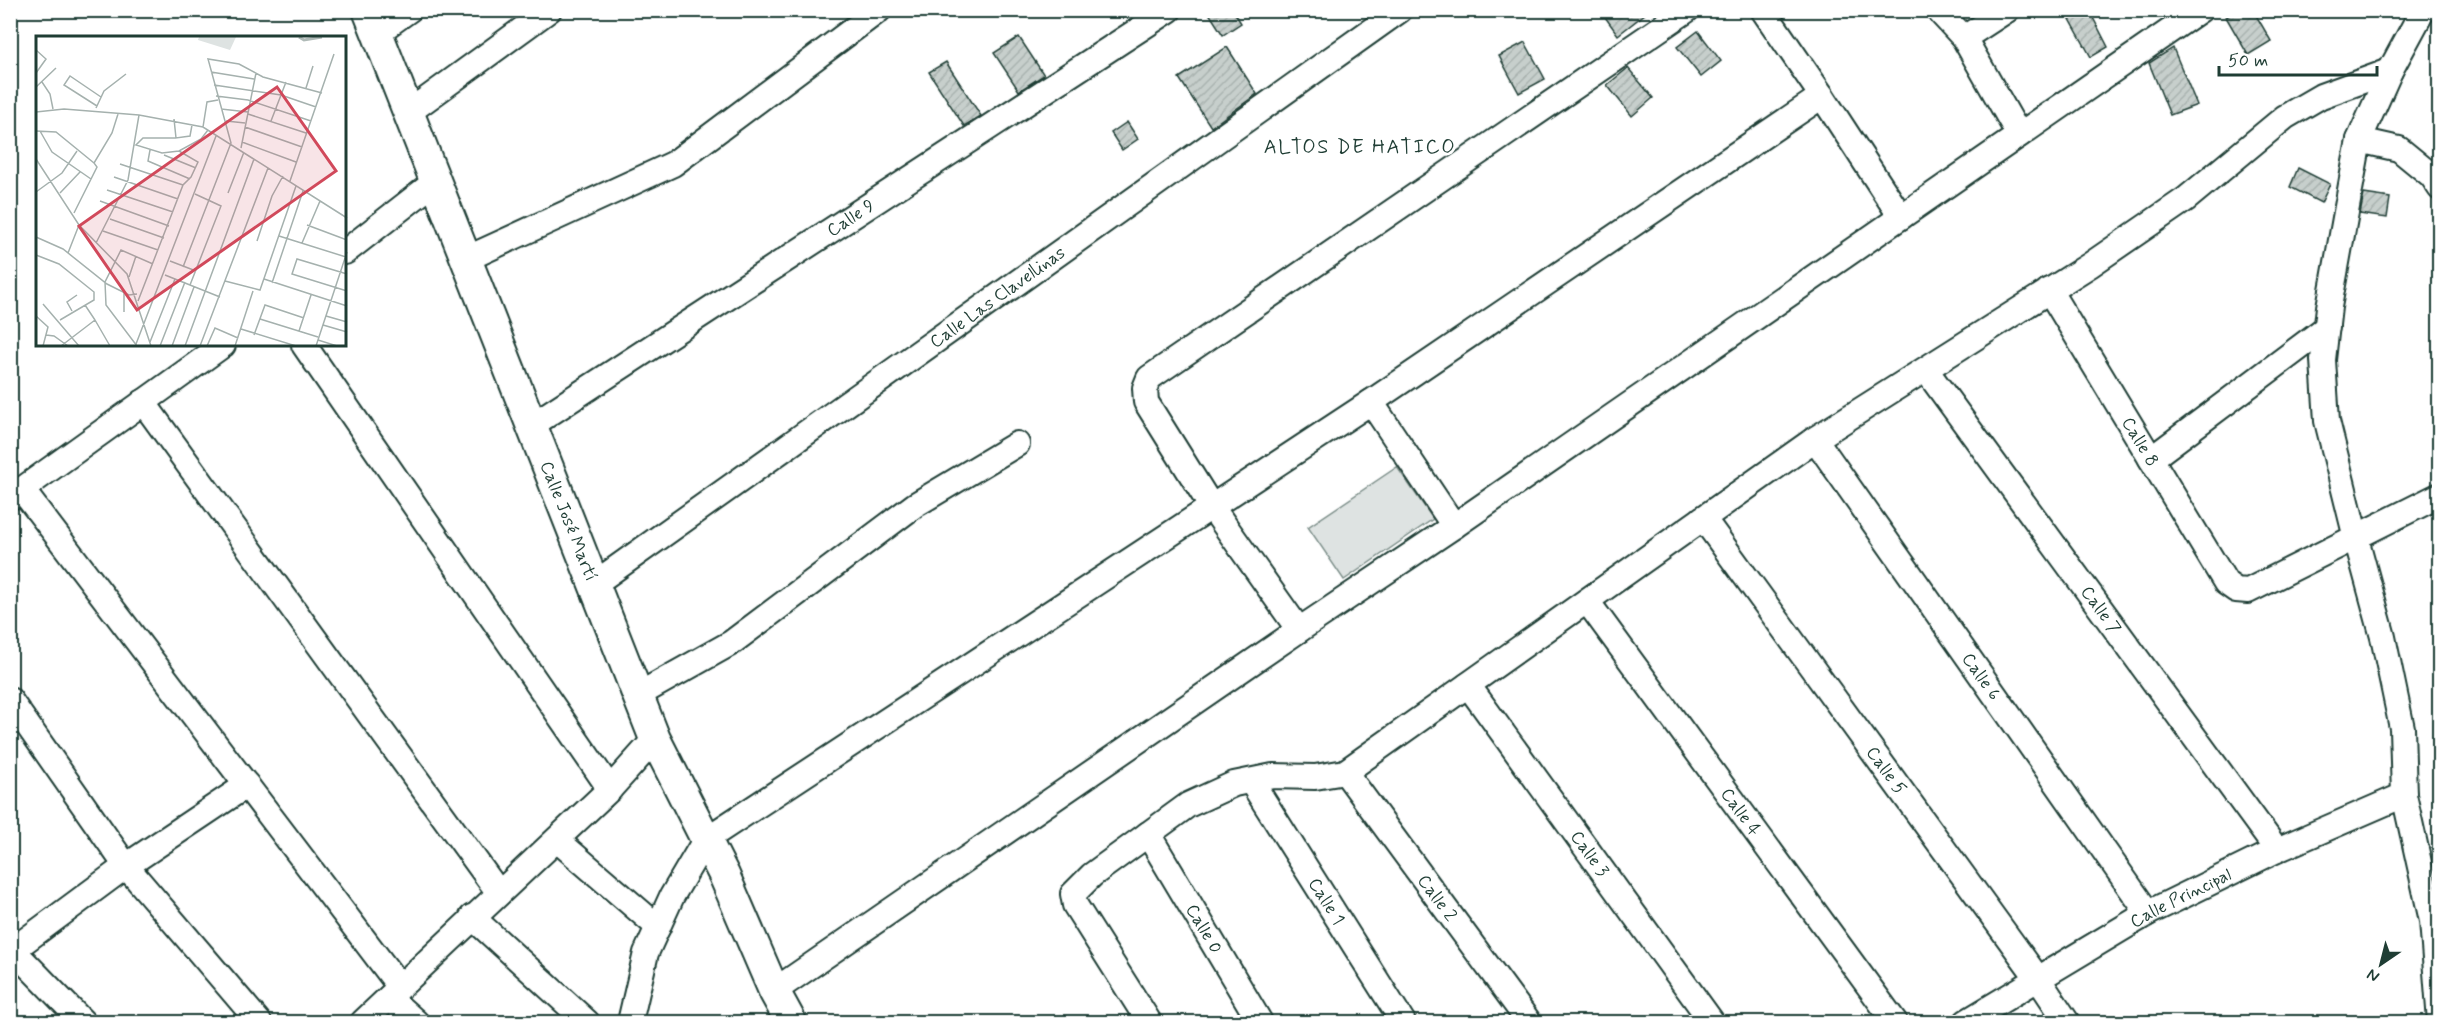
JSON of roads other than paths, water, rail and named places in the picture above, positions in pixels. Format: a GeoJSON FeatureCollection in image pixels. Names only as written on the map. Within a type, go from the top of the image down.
{"type":"FeatureCollection","features":[{"type":"Feature","properties":{"kind":"main road","name":"Calle José Martí"},"geometry":{"type":"LineString","coordinates":[[373,22],[655,739],[724,875],[774,991],[791,1023]]}},
{"type":"Feature","properties":{"kind":"street"},"geometry":{"type":"LineString","coordinates":[[373,22],[409,10]]}},
{"type":"Feature","properties":{"kind":"street"},"geometry":{"type":"LineString","coordinates":[[409,112],[549,10]]}},
{"type":"Feature","properties":{"kind":"street"},"geometry":{"type":"LineString","coordinates":[[466,260],[673,164],[879,10]]}},
{"type":"Feature","properties":{"kind":"street","name":"Calle 9"},"geometry":{"type":"LineString","coordinates":[[532,425],[1169,10]]}},
{"type":"Feature","properties":{"kind":"street","name":"Calle Las Clavellinas"},"geometry":{"type":"LineString","coordinates":[[594,584],[1400,10]]}},
{"type":"Feature","properties":{"kind":"street"},"geometry":{"type":"LineString","coordinates":[[1299,630],[1211,506],[1146,402],[1145,388],[1149,378],[1687,10]]}},
{"type":"Feature","properties":{"kind":"street"},"geometry":{"type":"LineString","coordinates":[[1763,10],[1900,217]]}},
{"type":"Feature","properties":{"kind":"street"},"geometry":{"type":"LineString","coordinates":[[1938,10],[1964,38],[2019,135]]}},
{"type":"Feature","properties":{"kind":"street"},"geometry":{"type":"LineString","coordinates":[[1964,38],[2007,10]]}},
{"type":"Feature","properties":{"kind":"street"},"geometry":{"type":"LineString","coordinates":[[774,991],[1454,526],[2200,10]]}},
{"type":"Feature","properties":{"kind":"street"},"geometry":{"type":"LineString","coordinates":[[2423,10],[2390,71],[2360,140],[2323,360],[2327,421],[2356,538],[2384,637],[2402,728],[2404,795],[2432,921],[2439,1022]]}},
{"type":"Feature","properties":{"kind":"street"},"geometry":{"type":"LineString","coordinates":[[1149,1023],[1075,905],[1073,894],[1092,875],[1188,805],[1234,784],[1273,776],[1315,777],[1345,772],[1815,439],[1879,397],[1926,370],[2186,199],[2285,117],[2321,96],[2390,71]]}},
{"type":"Feature","properties":{"kind":"street"},"geometry":{"type":"LineString","coordinates":[[630,1023],[646,953],[672,896],[705,840],[1371,402],[1822,96]]}},
{"type":"Feature","properties":{"kind":"street"},"geometry":{"type":"LineString","coordinates":[[2360,140],[2399,149],[2432,176],[2439,188]]}},
{"type":"Feature","properties":{"kind":"street"},"geometry":{"type":"LineString","coordinates":[[346,251],[436,181]]}},
{"type":"Feature","properties":{"kind":"street","name":"Calle 8"},"geometry":{"type":"LineString","coordinates":[[2049,290],[2226,583],[2236,590],[2248,591],[2356,538]]}},
{"type":"Feature","properties":{"kind":"street"},"geometry":{"type":"LineString","coordinates":[[2151,459],[2327,327]]}},
{"type":"Feature","properties":{"kind":"street"},"geometry":{"type":"LineString","coordinates":[[222,346],[17,495],[247,785],[416,1023]]}},
{"type":"Feature","properties":{"kind":"street"},"geometry":{"type":"LineString","coordinates":[[304,346],[610,789]]}},
{"type":"Feature","properties":{"kind":"street","name":"Calle 7"},"geometry":{"type":"LineString","coordinates":[[1926,370],[2277,850]]}},
{"type":"Feature","properties":{"kind":"street"},"geometry":{"type":"LineString","coordinates":[[143,402],[499,893]]}},
{"type":"Feature","properties":{"kind":"street"},"geometry":{"type":"LineString","coordinates":[[1371,402],[1454,526]]}},
{"type":"Feature","properties":{"kind":"street","name":"Calle 6"},"geometry":{"type":"LineString","coordinates":[[1815,439],[2148,913]]}},
{"type":"Feature","properties":{"kind":"street"},"geometry":{"type":"LineString","coordinates":[[638,696],[731,643],[915,506],[1017,444]]}},
{"type":"Feature","properties":{"kind":"street"},"geometry":{"type":"LineString","coordinates":[[2356,538],[2439,495]]}},
{"type":"Feature","properties":{"kind":"street","name":"Calle 5"},"geometry":{"type":"LineString","coordinates":[[1703,518],[2039,980],[2067,1023]]}},
{"type":"Feature","properties":{"kind":"street","name":"Calle 4"},"geometry":{"type":"LineString","coordinates":[[1587,601],[1895,1023]]}},
{"type":"Feature","properties":{"kind":"street","name":"Calle 3"},"geometry":{"type":"LineString","coordinates":[[1468,685],[1712,1023]]}},
{"type":"Feature","properties":{"kind":"street"},"geometry":{"type":"LineString","coordinates":[[10,700],[126,866],[259,1023]]}},
{"type":"Feature","properties":{"kind":"street"},"geometry":{"type":"LineString","coordinates":[[363,1023],[472,917],[610,789],[655,739]]}},
{"type":"Feature","properties":{"kind":"street","name":"Calle 2"},"geometry":{"type":"LineString","coordinates":[[1345,772],[1529,1023]]}},
{"type":"Feature","properties":{"kind":"street","name":"Calle 1"},"geometry":{"type":"LineString","coordinates":[[1251,781],[1403,1023]]}},
{"type":"Feature","properties":{"kind":"street"},"geometry":{"type":"LineString","coordinates":[[83,1023],[11,950],[126,866],[247,785]]}},
{"type":"Feature","properties":{"kind":"street","name":"Calle Principal"},"geometry":{"type":"LineString","coordinates":[[1966,1023],[2148,913],[2277,850],[2404,795]]}},
{"type":"Feature","properties":{"kind":"street","name":"Calle 0"},"geometry":{"type":"LineString","coordinates":[[1148,834],[1260,1023]]}},
{"type":"Feature","properties":{"kind":"street"},"geometry":{"type":"LineString","coordinates":[[557,840],[658,927]]}},
{"type":"Feature","properties":{"kind":"street"},"geometry":{"type":"LineString","coordinates":[[472,917],[587,1023]]}},
{"type":"Feature","properties":{"kind":"district","name":"ALTOS DE HATICO"},"geometry":{"type":"Point","coordinates":[1360,146]}}]}
